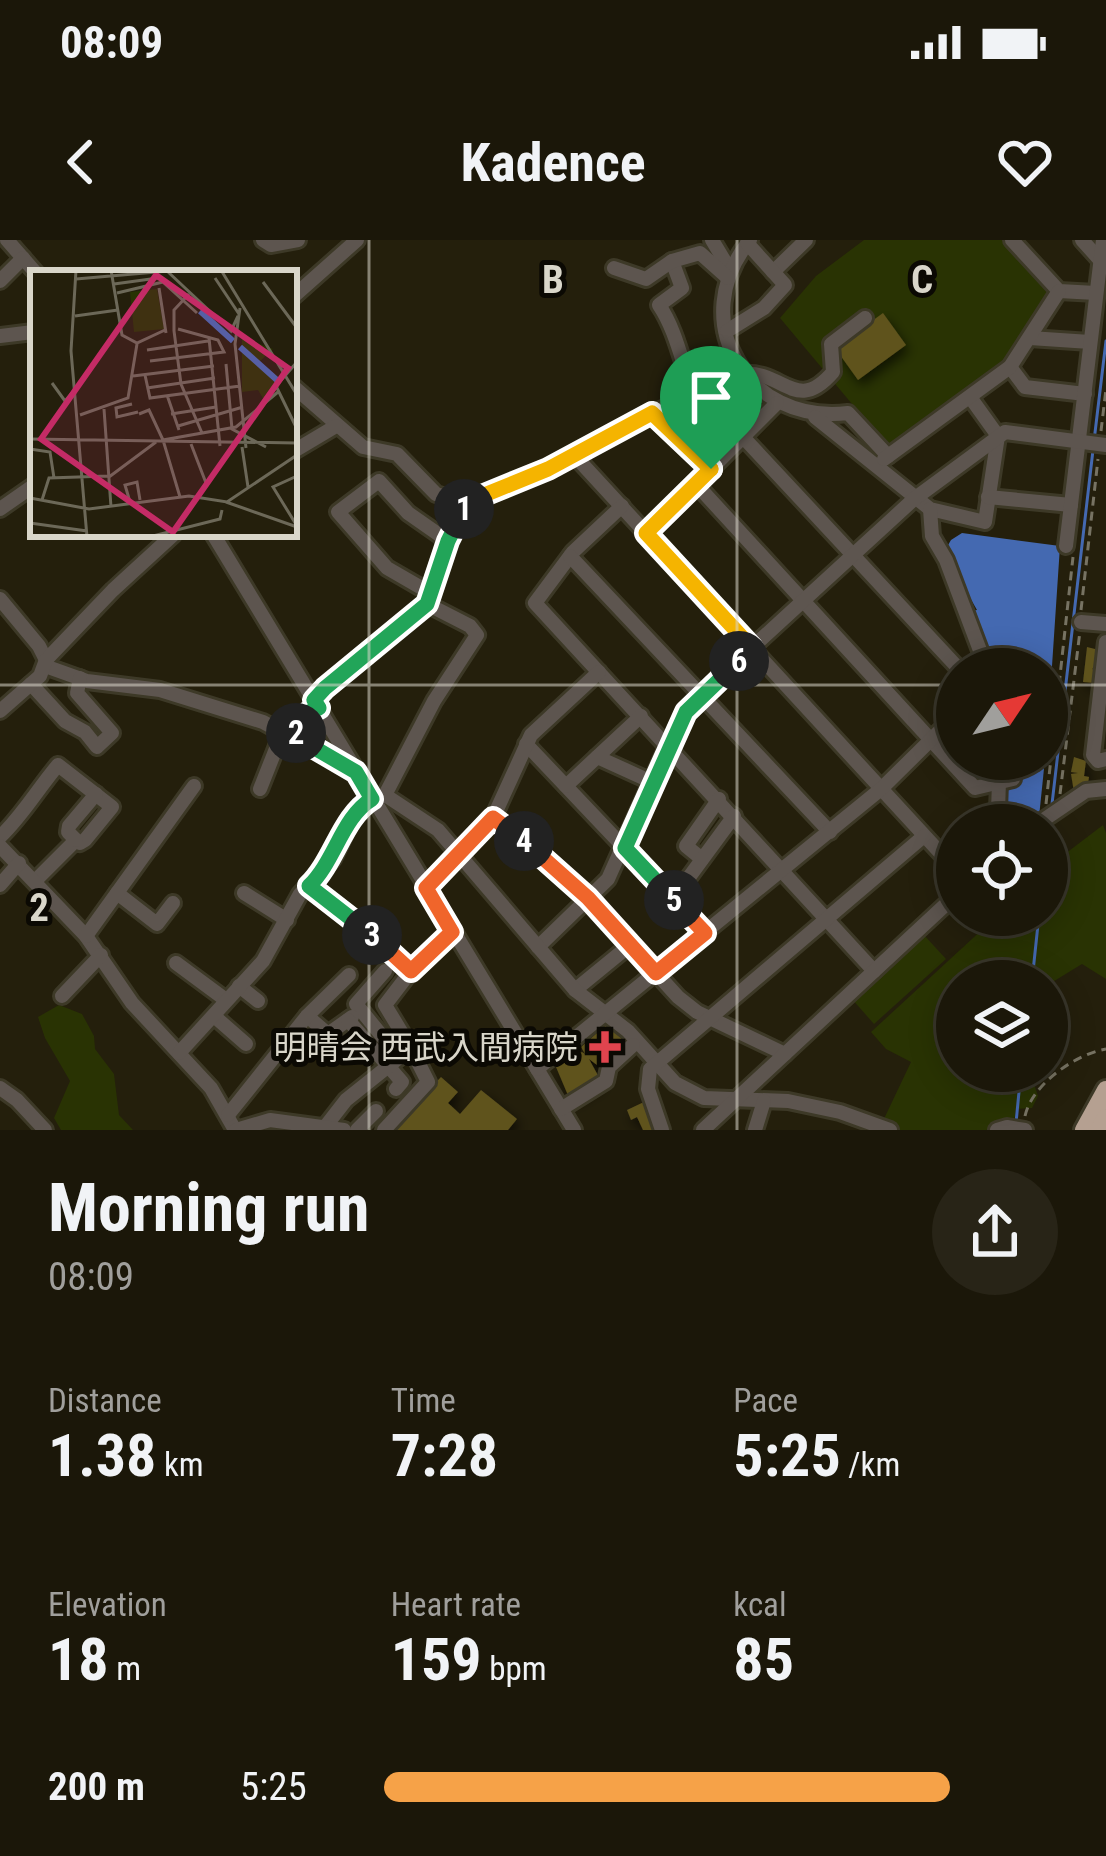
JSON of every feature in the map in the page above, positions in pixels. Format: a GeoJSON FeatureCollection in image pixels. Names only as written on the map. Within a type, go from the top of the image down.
{"type":"FeatureCollection","features":[{"type":"Feature","properties":{"kind":"highway"},"geometry":{"type":"LineString","coordinates":[[1084,1130],[1106,1090]]}},
{"type":"Feature","properties":{"kind":"highway"},"geometry":{"type":"LineString","coordinates":[[1099,1130],[1106,1118]]}},
{"type":"Feature","properties":{"kind":"street"},"geometry":{"type":"LineString","coordinates":[[8,240],[33,270]]}},
{"type":"Feature","properties":{"kind":"street"},"geometry":{"type":"LineString","coordinates":[[263,240],[271,245],[298,240]]}},
{"type":"Feature","properties":{"kind":"street"},"geometry":{"type":"LineString","coordinates":[[297,293],[357,240]]}},
{"type":"Feature","properties":{"kind":"street"},"geometry":{"type":"LineString","coordinates":[[712,240],[729,274],[727,331],[740,372],[777,403],[815,417],[930,509],[985,522],[998,436],[970,397]]}},
{"type":"Feature","properties":{"kind":"street"},"geometry":{"type":"LineString","coordinates":[[773,272],[806,240]]}},
{"type":"Feature","properties":{"kind":"street"},"geometry":{"type":"LineString","coordinates":[[1012,240],[1059,291],[1096,293]]}},
{"type":"Feature","properties":{"kind":"street"},"geometry":{"type":"LineString","coordinates":[[1082,240],[1100,260]]}},
{"type":"Feature","properties":{"kind":"street"},"geometry":{"type":"LineString","coordinates":[[1071,546],[1071,505],[1093,444],[1085,394],[1103,240]]}},
{"type":"Feature","properties":{"kind":"street"},"geometry":{"type":"LineString","coordinates":[[727,331],[764,308],[785,285],[748,242],[729,274]]}},
{"type":"Feature","properties":{"kind":"street"},"geometry":{"type":"LineString","coordinates":[[614,268],[646,279],[672,261],[700,253],[729,274]]}},
{"type":"Feature","properties":{"kind":"street"},"geometry":{"type":"LineString","coordinates":[[0,280],[23,258]]}},
{"type":"Feature","properties":{"kind":"street"},"geometry":{"type":"LineString","coordinates":[[672,261],[682,288],[659,305],[671,323],[692,392]]}},
{"type":"Feature","properties":{"kind":"street"},"geometry":{"type":"LineString","coordinates":[[874,467],[1010,367],[1059,291]]}},
{"type":"Feature","properties":{"kind":"street"},"geometry":{"type":"LineString","coordinates":[[297,390],[363,447],[397,454],[436,494],[467,502],[740,372],[809,392],[833,372],[831,344],[865,318]]}},
{"type":"Feature","properties":{"kind":"street"},"geometry":{"type":"LineString","coordinates":[[0,336],[30,332]]}},
{"type":"Feature","properties":{"kind":"street"},"geometry":{"type":"LineString","coordinates":[[1030,338],[1090,342]]}},
{"type":"Feature","properties":{"kind":"street"},"geometry":{"type":"LineString","coordinates":[[1010,367],[1025,387],[1085,394]]}},
{"type":"Feature","properties":{"kind":"street"},"geometry":{"type":"LineString","coordinates":[[646,533],[777,403]]}},
{"type":"Feature","properties":{"kind":"street"},"geometry":{"type":"LineString","coordinates":[[652,413],[711,469]]}},
{"type":"Feature","properties":{"kind":"street"},"geometry":{"type":"LineString","coordinates":[[815,417],[848,413],[888,456]]}},
{"type":"Feature","properties":{"kind":"street"},"geometry":{"type":"LineString","coordinates":[[297,449],[336,426]]}},
{"type":"Feature","properties":{"kind":"street"},"geometry":{"type":"LineString","coordinates":[[538,947],[608,879],[668,745],[700,695],[914,499],[1004,431],[1093,444]]}},
{"type":"Feature","properties":{"kind":"street"},"geometry":{"type":"LineString","coordinates":[[743,437],[940,648]]}},
{"type":"Feature","properties":{"kind":"street"},"geometry":{"type":"LineString","coordinates":[[574,455],[936,848]]}},
{"type":"Feature","properties":{"kind":"street"},"geometry":{"type":"LineString","coordinates":[[179,1053],[263,961],[309,886],[333,859],[353,817],[378,797],[477,635],[387,568],[338,512],[379,481],[408,513],[448,541]]}},
{"type":"Feature","properties":{"kind":"street"},"geometry":{"type":"LineString","coordinates":[[696,484],[975,788],[1006,780]]}},
{"type":"Feature","properties":{"kind":"street"},"geometry":{"type":"LineString","coordinates":[[0,509],[30,488]]}},
{"type":"Feature","properties":{"kind":"street"},"geometry":{"type":"LineString","coordinates":[[988,496],[1071,505]]}},
{"type":"Feature","properties":{"kind":"street"},"geometry":{"type":"LineString","coordinates":[[260,790],[289,734],[429,599],[467,502]]}},
{"type":"Feature","properties":{"kind":"street"},"geometry":{"type":"LineString","coordinates":[[622,506],[570,556],[535,603],[874,971]]}},
{"type":"Feature","properties":{"kind":"street"},"geometry":{"type":"LineString","coordinates":[[930,509],[932,536],[946,560],[979,648]]}},
{"type":"Feature","properties":{"kind":"street"},"geometry":{"type":"LineString","coordinates":[[0,711],[171,537]]}},
{"type":"Feature","properties":{"kind":"street"},"geometry":{"type":"LineString","coordinates":[[215,537],[356,772],[378,797],[426,888],[574,1130]]}},
{"type":"Feature","properties":{"kind":"street"},"geometry":{"type":"LineString","coordinates":[[570,556],[830,832]]}},
{"type":"Feature","properties":{"kind":"street"},"geometry":{"type":"LineString","coordinates":[[0,599],[39,646],[45,663],[80,679],[160,690],[289,734],[356,772]]}},
{"type":"Feature","properties":{"kind":"street"},"geometry":{"type":"LineString","coordinates":[[1081,622],[1106,624]]}},
{"type":"Feature","properties":{"kind":"street"},"geometry":{"type":"LineString","coordinates":[[1106,642],[1102,719],[1093,755],[1106,760]]}},
{"type":"Feature","properties":{"kind":"street"},"geometry":{"type":"LineString","coordinates":[[426,888],[493,818],[526,745],[546,718],[599,672]]}},
{"type":"Feature","properties":{"kind":"street"},"geometry":{"type":"LineString","coordinates":[[31,684],[64,722],[85,732],[98,747],[112,733],[77,693],[80,679]]}},
{"type":"Feature","properties":{"kind":"street"},"geometry":{"type":"LineString","coordinates":[[566,786],[641,716]]}},
{"type":"Feature","properties":{"kind":"street"},"geometry":{"type":"LineString","coordinates":[[537,1069],[784,871],[936,736]]}},
{"type":"Feature","properties":{"kind":"street"},"geometry":{"type":"LineString","coordinates":[[526,745],[705,933]]}},
{"type":"Feature","properties":{"kind":"street"},"geometry":{"type":"LineString","coordinates":[[597,757],[652,782]]}},
{"type":"Feature","properties":{"kind":"street"},"geometry":{"type":"LineString","coordinates":[[36,880],[76,840],[86,840],[112,807],[58,765],[0,842],[86,936],[132,1003],[179,1053],[233,1125]]}},
{"type":"Feature","properties":{"kind":"street"},"geometry":{"type":"LineString","coordinates":[[998,804],[999,782]]}},
{"type":"Feature","properties":{"kind":"street"},"geometry":{"type":"LineString","coordinates":[[86,936],[194,786]]}},
{"type":"Feature","properties":{"kind":"street"},"geometry":{"type":"LineString","coordinates":[[1067,804],[1087,791],[1106,789]]}},
{"type":"Feature","properties":{"kind":"street"},"geometry":{"type":"LineString","coordinates":[[378,797],[438,830],[575,990],[607,1012],[668,1077],[694,1095],[733,1102],[788,1101],[840,1112],[890,1130]]}},
{"type":"Feature","properties":{"kind":"street"},"geometry":{"type":"LineString","coordinates":[[702,859],[686,846],[719,799]]}},
{"type":"Feature","properties":{"kind":"street"},"geometry":{"type":"LineString","coordinates":[[673,899],[734,816]]}},
{"type":"Feature","properties":{"kind":"street"},"geometry":{"type":"LineString","coordinates":[[493,818],[588,898],[678,997],[710,1019],[785,1054]]}},
{"type":"Feature","properties":{"kind":"street"},"geometry":{"type":"LineString","coordinates":[[662,1130],[648,1089],[650,1069],[925,836]]}},
{"type":"Feature","properties":{"kind":"street"},"geometry":{"type":"LineString","coordinates":[[0,885],[19,863]]}},
{"type":"Feature","properties":{"kind":"street"},"geometry":{"type":"LineString","coordinates":[[309,886],[352,917],[411,971]]}},
{"type":"Feature","properties":{"kind":"street"},"geometry":{"type":"LineString","coordinates":[[117,892],[157,924],[173,902]]}},
{"type":"Feature","properties":{"kind":"street"},"geometry":{"type":"LineString","coordinates":[[244,893],[287,920]]}},
{"type":"Feature","properties":{"kind":"street"},"geometry":{"type":"LineString","coordinates":[[703,1130],[936,913]]}},
{"type":"Feature","properties":{"kind":"street"},"geometry":{"type":"LineString","coordinates":[[395,1090],[402,1082],[401,1052],[385,1005],[411,971],[452,932]]}},
{"type":"Feature","properties":{"kind":"street"},"geometry":{"type":"LineString","coordinates":[[575,990],[630,945]]}},
{"type":"Feature","properties":{"kind":"street"},"geometry":{"type":"LineString","coordinates":[[62,996],[101,955]]}},
{"type":"Feature","properties":{"kind":"street"},"geometry":{"type":"LineString","coordinates":[[176,962],[226,1000]]}},
{"type":"Feature","properties":{"kind":"street"},"geometry":{"type":"LineString","coordinates":[[307,1016],[328,1034],[354,1015],[356,1000],[385,970]]}},
{"type":"Feature","properties":{"kind":"street"},"geometry":{"type":"LineString","coordinates":[[233,1125],[307,1016],[349,975]]}},
{"type":"Feature","properties":{"kind":"street"},"geometry":{"type":"LineString","coordinates":[[238,986],[258,1001]]}},
{"type":"Feature","properties":{"kind":"street"},"geometry":{"type":"LineString","coordinates":[[354,1015],[401,1052],[428,1082],[384,1130]]}},
{"type":"Feature","properties":{"kind":"street"},"geometry":{"type":"LineString","coordinates":[[214,1016],[246,1044]]}},
{"type":"Feature","properties":{"kind":"street"},"geometry":{"type":"LineString","coordinates":[[561,1109],[606,1081],[609,1067],[633,1045]]}},
{"type":"Feature","properties":{"kind":"street"},"geometry":{"type":"LineString","coordinates":[[325,1127],[346,1100],[401,1052]]}},
{"type":"Feature","properties":{"kind":"street"},"geometry":{"type":"LineString","coordinates":[[0,1088],[45,1130]]}},
{"type":"Feature","properties":{"kind":"street"},"geometry":{"type":"LineString","coordinates":[[755,1130],[764,1101]]}},
{"type":"Feature","properties":{"kind":"street"},"geometry":{"type":"LineString","coordinates":[[357,1130],[376,1111]]}},
{"type":"Feature","properties":{"kind":"street"},"geometry":{"type":"LineString","coordinates":[[233,1125],[270,1120],[344,1130]]}},
{"type":"Feature","properties":{"kind":"path"},"geometry":{"type":"LineString","coordinates":[[1093,444],[1106,389]]}},
{"type":"Feature","properties":{"kind":"path"},"geometry":{"type":"LineString","coordinates":[[1071,546],[1089,549]]}},
{"type":"Feature","properties":{"kind":"path"},"geometry":{"type":"LineString","coordinates":[[1014,1129],[1038,1089],[1080,1055],[1106,1048]]}},
{"type":"Feature","properties":{"kind":"green space"},"geometry":{"type":"Polygon","coordinates":[[[864,240],[1006,240],[1051,295],[1008,363],[893,447],[888,447],[780,318],[816,276],[864,240]]]}},
{"type":"Feature","properties":{"kind":"green space"},"geometry":{"type":"Polygon","coordinates":[[[1103,825],[1106,979],[1082,964],[1068,973],[1068,960],[949,960],[975,936],[1068,936],[1068,852],[1103,825]]]}},
{"type":"Feature","properties":{"kind":"green space"},"geometry":{"type":"Polygon","coordinates":[[[923,934],[946,959],[936,960],[936,968],[874,1024],[852,999],[923,934]]]}},
{"type":"Feature","properties":{"kind":"green space"},"geometry":{"type":"Polygon","coordinates":[[[936,972],[936,1092],[1037,1092],[1038,1096],[1032,1108],[1016,1109],[1014,1122],[989,1130],[900,1130],[882,1123],[911,1062],[886,1049],[871,1032],[936,972]]]}},
{"type":"Feature","properties":{"kind":"green space"},"geometry":{"type":"Polygon","coordinates":[[[59,1005],[82,1014],[95,1049],[114,1074],[119,1115],[133,1130],[61,1130],[54,1118],[70,1081],[38,1017],[59,1005]]]}},
{"type":"Feature","properties":{"kind":"water"},"geometry":{"type":"Polygon","coordinates":[[[962,533],[1060,546],[1053,648],[982,648],[971,611],[977,610],[944,552],[962,533]]]}},
{"type":"Feature","properties":{"kind":"water"},"geometry":{"type":"Polygon","coordinates":[[[1008,780],[1043,780],[1040,804],[1004,804],[1008,780]]]}},
{"type":"Feature","properties":{"kind":"building"},"geometry":{"type":"Polygon","coordinates":[[[883,313],[906,345],[858,380],[835,348],[883,313]]]}},
{"type":"Feature","properties":{"kind":"building"},"geometry":{"type":"Polygon","coordinates":[[[1087,647],[1099,650],[1097,666],[1092,669],[1096,670],[1095,683],[1083,682],[1087,647]]]}},
{"type":"Feature","properties":{"kind":"building"},"geometry":{"type":"Polygon","coordinates":[[[1074,757],[1086,761],[1084,776],[1089,777],[1074,792],[1071,774],[1078,773],[1071,772],[1074,757]]]}},
{"type":"Feature","properties":{"kind":"building"},"geometry":{"type":"Polygon","coordinates":[[[607,1024],[613,1025],[623,1041],[597,1065],[589,1059],[601,1081],[570,1100],[556,1067],[585,1054],[581,1047],[607,1024]]]}},
{"type":"Feature","properties":{"kind":"building"},"geometry":{"type":"Polygon","coordinates":[[[441,1077],[458,1092],[448,1103],[460,1114],[481,1090],[517,1119],[508,1130],[390,1130],[441,1077]]]}},
{"type":"Feature","properties":{"kind":"building"},"geometry":{"type":"Polygon","coordinates":[[[646,1101],[657,1130],[643,1130],[627,1110],[646,1101]]]}},
{"type":"Feature","properties":{"kind":"waterway"},"geometry":{"type":"LineString","coordinates":[[1094,441],[1106,341]]}},
{"type":"Feature","properties":{"kind":"waterway"},"geometry":{"type":"LineString","coordinates":[[1052,804],[1093,450]]}},
{"type":"Feature","properties":{"kind":"waterway"},"geometry":{"type":"LineString","coordinates":[[1034,960],[1037,936]]}},
{"type":"Feature","properties":{"kind":"waterway"},"geometry":{"type":"LineString","coordinates":[[1016,1123],[1019,1092]]}},
{"type":"Feature","properties":{"kind":"place","name":"明晴会 西武入間病院"},"geometry":{"type":"Point","coordinates":[605,1047]}},
{"type":"Feature","properties":{"kind":"route"},"geometry":{"type":"LineString","coordinates":[[652,413],[711,469],[646,533],[752,648],[686,712],[625,848],[705,933],[656,973],[588,898],[493,818],[426,888],[452,932],[411,971],[352,917],[309,886],[333,859],[353,817],[372,799],[356,772],[294,736],[309,712],[319,708],[314,700],[427,604],[467,502],[548,469],[652,413]]}}]}
